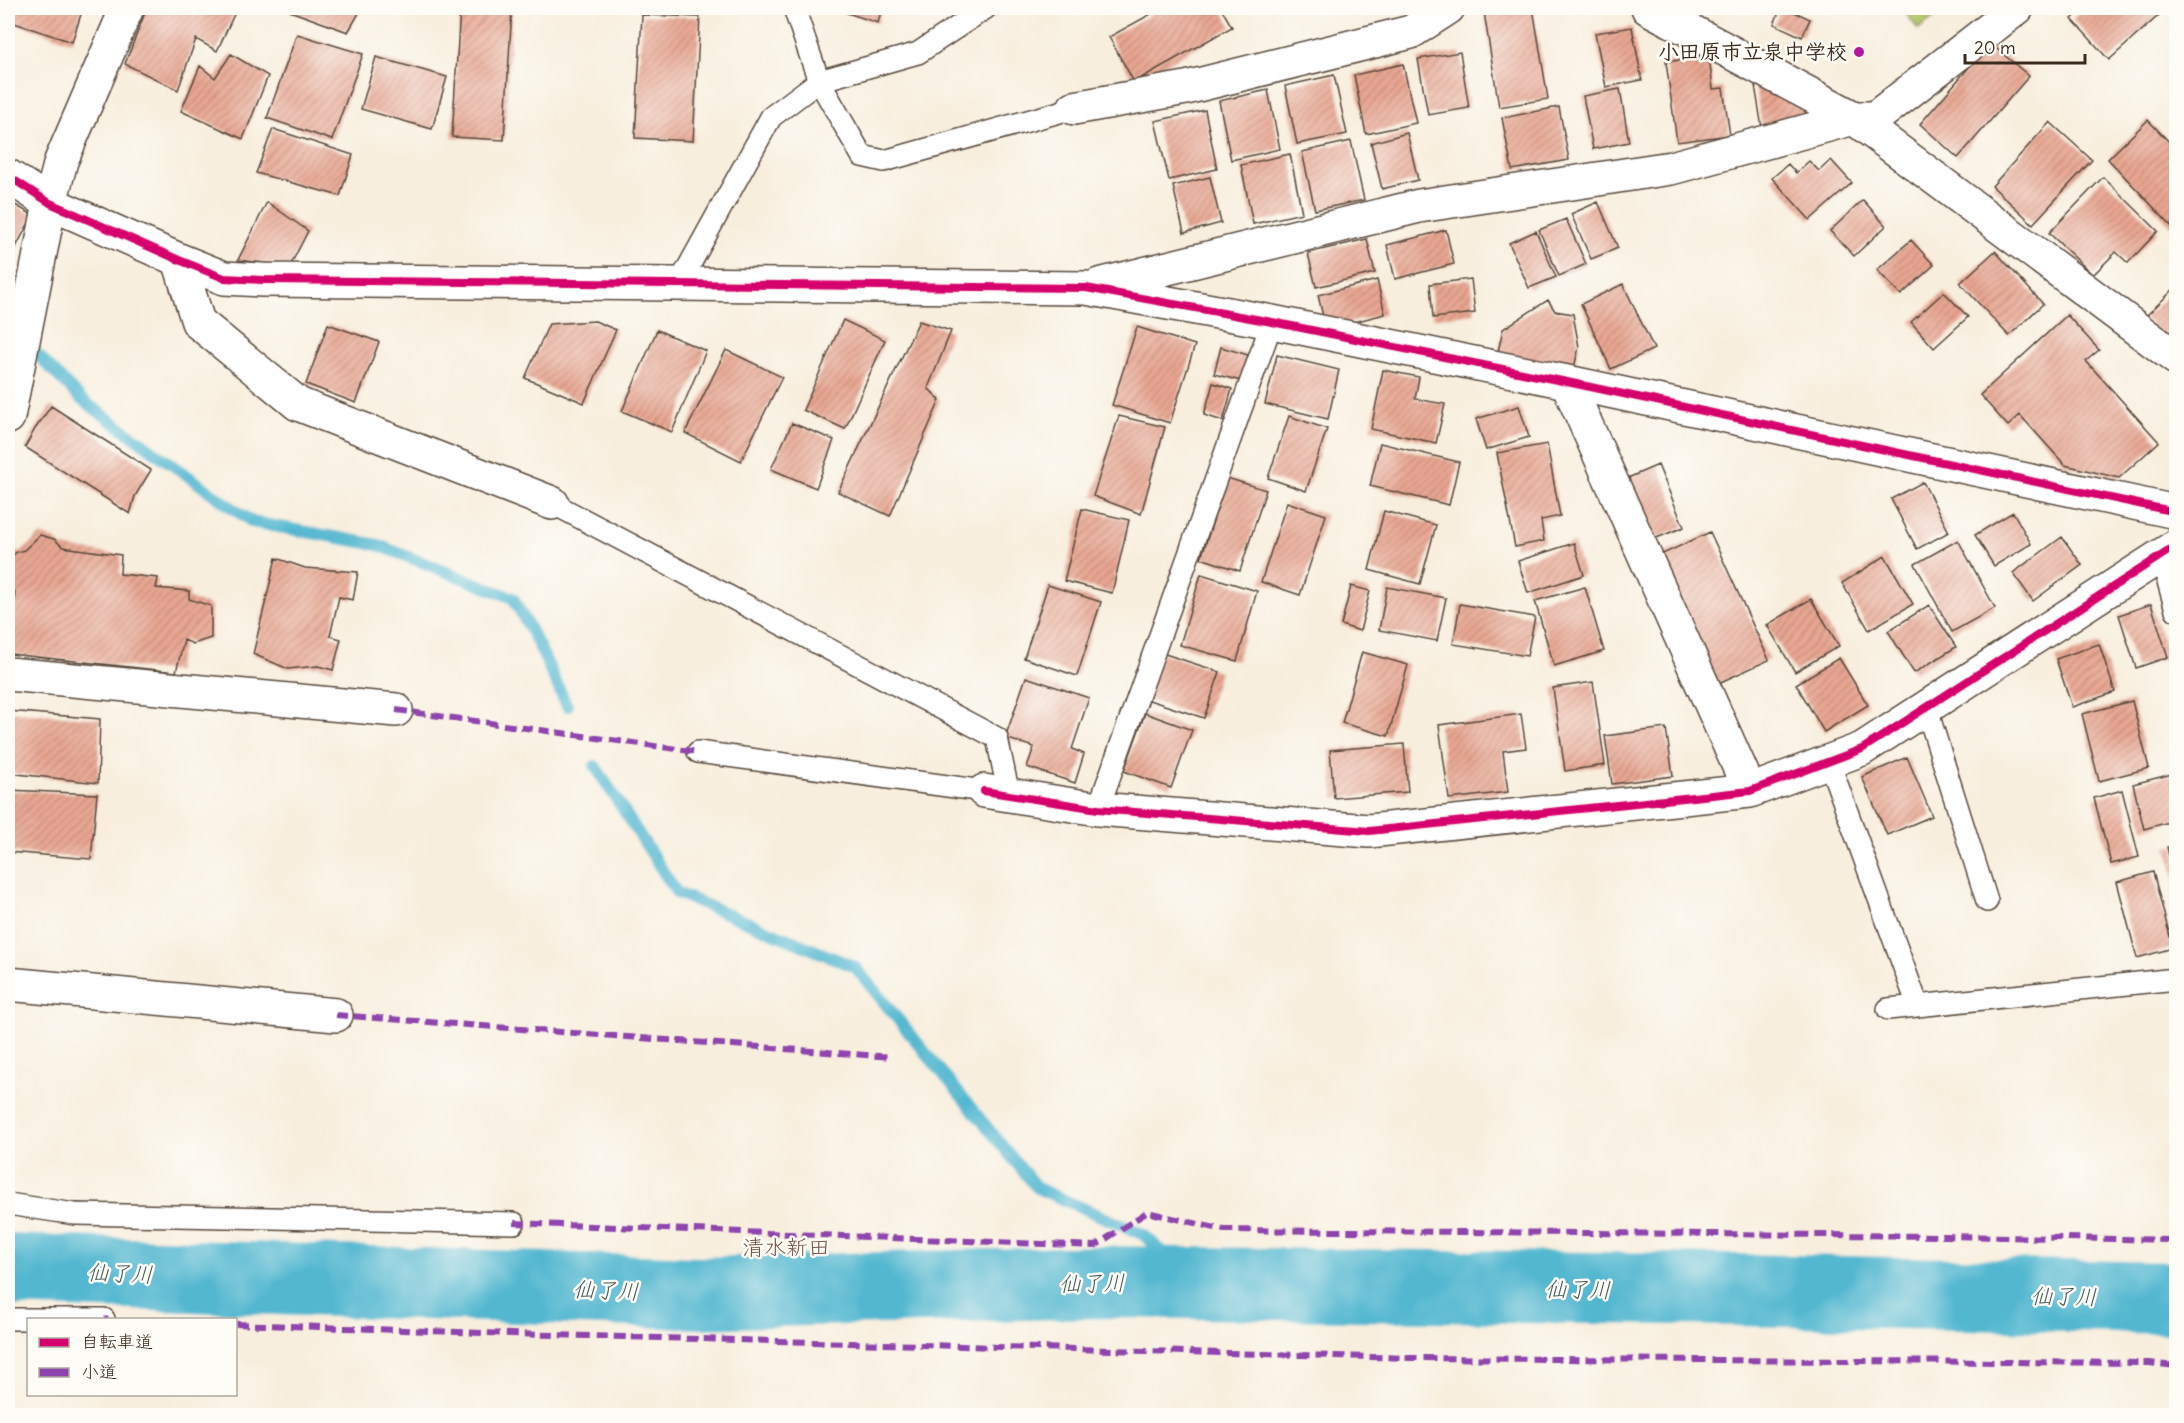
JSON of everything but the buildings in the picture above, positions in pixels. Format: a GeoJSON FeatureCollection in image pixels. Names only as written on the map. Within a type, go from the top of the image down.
{"type":"FeatureCollection","features":[{"type":"Feature","properties":{"kind":"street"},"geometry":{"type":"LineString","coordinates":[[10,404],[50,202],[61,161],[127,8]]}},
{"type":"Feature","properties":{"kind":"street"},"geometry":{"type":"LineString","coordinates":[[1074,108],[1185,88],[1411,32],[1448,8]]}},
{"type":"Feature","properties":{"kind":"street"},"geometry":{"type":"LineString","coordinates":[[1648,8],[1854,118],[2176,358]]}},
{"type":"Feature","properties":{"kind":"street"},"geometry":{"type":"LineString","coordinates":[[1086,288],[1419,206],[1671,168],[1854,118],[1875,118],[2017,8]]}},
{"type":"Feature","properties":{"kind":"street"},"geometry":{"type":"LineString","coordinates":[[8,176],[50,202],[179,260],[225,278],[1086,288],[1272,322],[1567,382],[2176,512]]}},
{"type":"Feature","properties":{"kind":"street"},"geometry":{"type":"LineString","coordinates":[[179,260],[198,322],[298,404],[552,503]]}},
{"type":"Feature","properties":{"kind":"street"},"geometry":{"type":"LineString","coordinates":[[1567,382],[1750,791]]}},
{"type":"Feature","properties":{"kind":"street"},"geometry":{"type":"LineString","coordinates":[[997,793],[1098,808],[1369,831],[1750,791],[1862,749],[2169,551]]}},
{"type":"Feature","properties":{"kind":"street"},"geometry":{"type":"LineString","coordinates":[[8,674],[396,711]]}},
{"type":"Feature","properties":{"kind":"street"},"geometry":{"type":"LineString","coordinates":[[8,984],[336,1015]]}},
{"type":"Feature","properties":{"kind":"lane"},"geometry":{"type":"LineString","coordinates":[[794,8],[819,81],[862,156],[884,161],[1074,108]]}},
{"type":"Feature","properties":{"kind":"lane"},"geometry":{"type":"LineString","coordinates":[[679,284],[771,117],[819,81],[918,53],[986,8]]}},
{"type":"Feature","properties":{"kind":"lane"},"geometry":{"type":"LineString","coordinates":[[1098,808],[1272,322]]}},
{"type":"Feature","properties":{"kind":"lane"},"geometry":{"type":"LineString","coordinates":[[552,503],[997,738],[997,793],[698,752]]}},
{"type":"Feature","properties":{"kind":"lane"},"geometry":{"type":"LineString","coordinates":[[2169,551],[2176,610]]}},
{"type":"Feature","properties":{"kind":"lane"},"geometry":{"type":"LineString","coordinates":[[1926,707],[1987,901]]}},
{"type":"Feature","properties":{"kind":"lane"},"geometry":{"type":"LineString","coordinates":[[1828,762],[1918,1006]]}},
{"type":"Feature","properties":{"kind":"lane"},"geometry":{"type":"LineString","coordinates":[[1888,1010],[2176,979]]}},
{"type":"Feature","properties":{"kind":"lane"},"geometry":{"type":"LineString","coordinates":[[8,1204],[75,1214],[514,1223]]}},
{"type":"Feature","properties":{"kind":"lane"},"geometry":{"type":"LineString","coordinates":[[8,1319],[27,1319]]}},
{"type":"Feature","properties":{"kind":"green space"},"geometry":{"type":"Polygon","coordinates":[[[1902,8],[1947,8],[1918,29],[1902,8]]]}},
{"type":"Feature","properties":{"kind":"waterway"},"geometry":{"type":"LineString","coordinates":[[8,325],[81,399],[252,522],[378,545],[513,598],[567,706]]}},
{"type":"Feature","properties":{"kind":"waterway"},"geometry":{"type":"LineString","coordinates":[[595,766],[677,893],[855,967],[1037,1188],[1144,1235],[1196,1283]]}},
{"type":"Feature","properties":{"kind":"waterway","name":"仙了川"},"geometry":{"type":"LineString","coordinates":[[8,1270],[697,1293],[1104,1282],[2176,1298]]}},
{"type":"Feature","properties":{"kind":"marked path"},"geometry":{"type":"LineString","coordinates":[[396,710],[698,752]]}},
{"type":"Feature","properties":{"kind":"marked path"},"geometry":{"type":"LineString","coordinates":[[336,1015],[892,1057]]}},
{"type":"Feature","properties":{"kind":"marked path"},"geometry":{"type":"LineString","coordinates":[[514,1223],[1095,1246],[1147,1212],[1224,1230],[2176,1240]]}},
{"type":"Feature","properties":{"kind":"marked path"},"geometry":{"type":"LineString","coordinates":[[237,1324],[512,1334],[1411,1358],[2149,1363],[2176,1366]]}},
{"type":"Feature","properties":{"kind":"cycle path"},"geometry":{"type":"LineString","coordinates":[[8,176],[50,203],[224,278],[1086,288],[1272,322],[1567,382],[2176,512]]}},
{"type":"Feature","properties":{"kind":"cycle path"},"geometry":{"type":"LineString","coordinates":[[984,791],[1098,809],[1369,831],[1750,791],[1862,749],[2176,546]]}},
{"type":"Feature","properties":{"kind":"place","name":"小田原市立泉中学校"},"geometry":{"type":"Point","coordinates":[1859,52]}},
{"type":"Feature","properties":{"kind":"district","name":"清水新田"},"geometry":{"type":"Point","coordinates":[786,1247]}}]}
